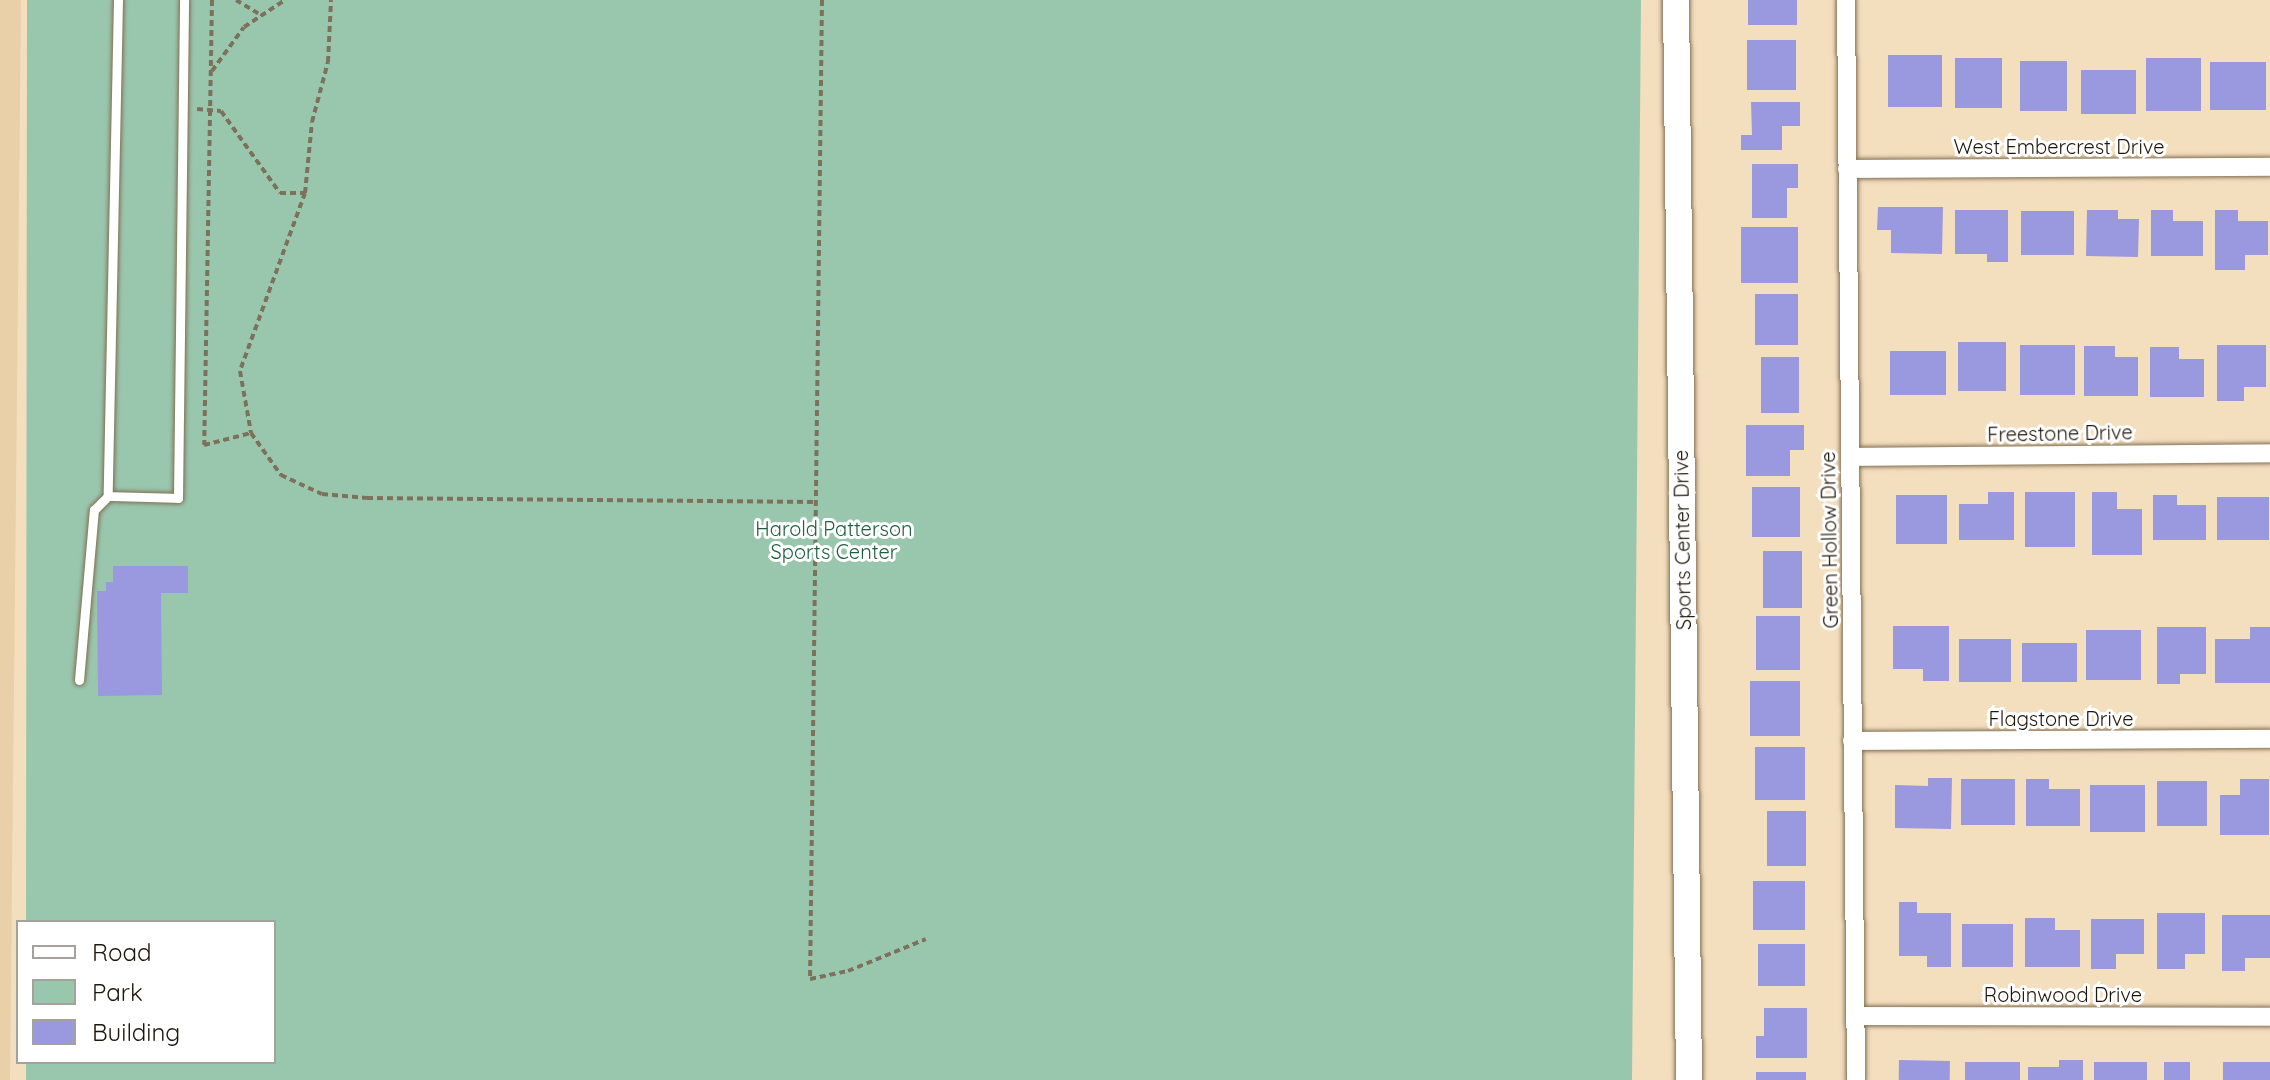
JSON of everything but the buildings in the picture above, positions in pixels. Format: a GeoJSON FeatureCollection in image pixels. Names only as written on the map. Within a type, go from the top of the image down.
{"type":"FeatureCollection","features":[{"type":"Feature","properties":{"kind":"street","name":"Sports Center Drive"},"geometry":{"type":"LineString","coordinates":[[1676,0],[1689,1080]]}},
{"type":"Feature","properties":{"kind":"street","name":"Green Hollow Drive"},"geometry":{"type":"LineString","coordinates":[[1846,0],[1856,1080]]}},
{"type":"Feature","properties":{"kind":"street","name":"West Embercrest Drive"},"geometry":{"type":"LineString","coordinates":[[1847,169],[2270,167]]}},
{"type":"Feature","properties":{"kind":"street","name":"Freestone Drive"},"geometry":{"type":"LineString","coordinates":[[1850,457],[2270,453]]}},
{"type":"Feature","properties":{"kind":"street","name":"Flagstone Drive"},"geometry":{"type":"LineString","coordinates":[[1852,741],[2270,739]]}},
{"type":"Feature","properties":{"kind":"street","name":"Robinwood Drive"},"geometry":{"type":"LineString","coordinates":[[1855,1016],[2270,1017]]}},
{"type":"Feature","properties":{"kind":"lane"},"geometry":{"type":"LineString","coordinates":[[79,680],[94,510],[108,496],[118,0]]}},
{"type":"Feature","properties":{"kind":"lane"},"geometry":{"type":"LineString","coordinates":[[108,496],[178,498],[180,109],[184,0]]}},
{"type":"Feature","properties":{"kind":"path"},"geometry":{"type":"LineString","coordinates":[[212,0],[204,445],[251,433]]}},
{"type":"Feature","properties":{"kind":"path"},"geometry":{"type":"LineString","coordinates":[[236,0],[259,14]]}},
{"type":"Feature","properties":{"kind":"path"},"geometry":{"type":"LineString","coordinates":[[211,73],[259,14],[285,0]]}},
{"type":"Feature","properties":{"kind":"path"},"geometry":{"type":"LineString","coordinates":[[331,0],[328,62],[312,122],[305,193],[240,371],[251,433],[281,475],[322,494],[816,502]]}},
{"type":"Feature","properties":{"kind":"path"},"geometry":{"type":"LineString","coordinates":[[822,0],[810,979],[848,971],[926,939]]}},
{"type":"Feature","properties":{"kind":"path"},"geometry":{"type":"LineString","coordinates":[[180,109],[221,111],[280,193],[305,193]]}},
{"type":"Feature","properties":{"kind":"shaded area"},"geometry":{"type":"Polygon","coordinates":[[[0,0],[21,0],[10,1080],[0,1080],[0,0]]]}},
{"type":"Feature","properties":{"kind":"green space","name":"Harold Patterson Sports Center"},"geometry":{"type":"Polygon","coordinates":[[[27,0],[1641,0],[1632,1080],[26,1080],[26,1064],[276,1064],[276,920],[26,920],[27,0]]]}}]}
